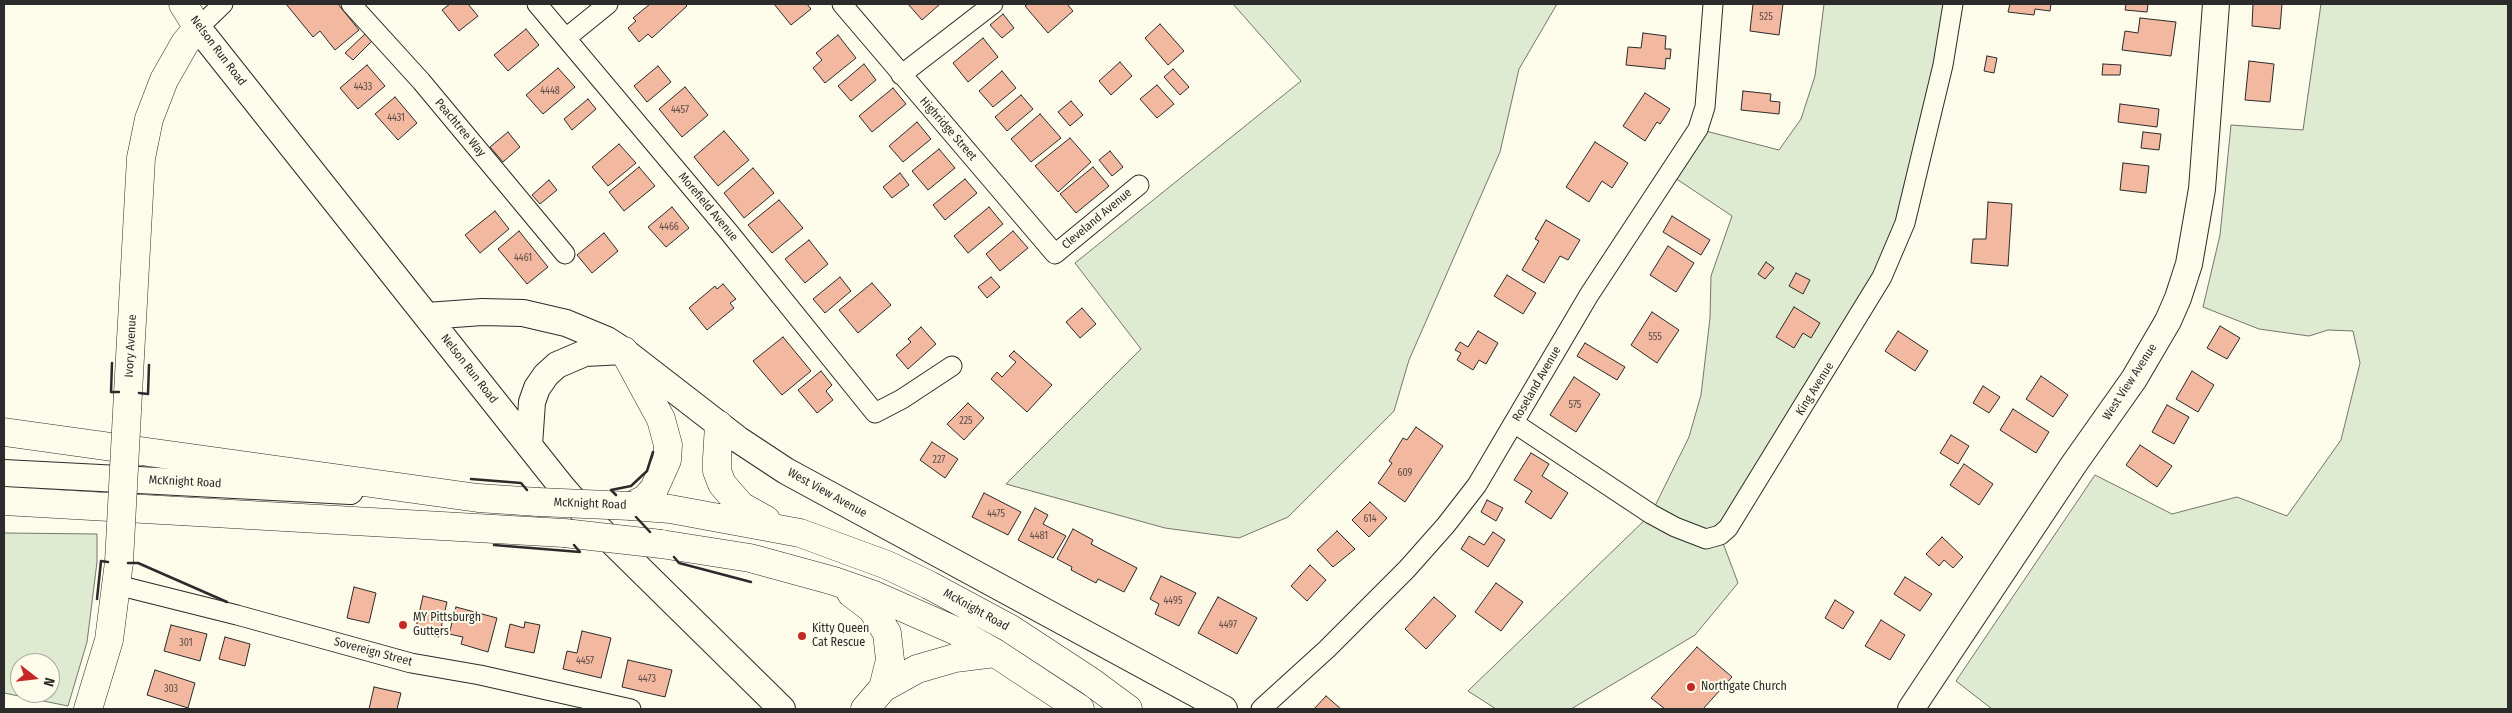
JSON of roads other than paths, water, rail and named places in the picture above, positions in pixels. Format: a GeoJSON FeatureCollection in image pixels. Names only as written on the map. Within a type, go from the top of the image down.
{"type":"FeatureCollection","features":[{"type":"Feature","properties":{"kind":"main road","name":"Nelson Run Road"},"geometry":{"type":"LineString","coordinates":[[183,4],[198,28],[529,445],[594,524],[782,709]]}},
{"type":"Feature","properties":{"kind":"main road","name":"West View Avenue"},"geometry":{"type":"LineString","coordinates":[[1911,709],[2074,464],[2134,379],[2168,321],[2178,298],[2189,264],[2202,189],[2216,4]]}},
{"type":"Feature","properties":{"kind":"main road","name":"Ivory Avenue"},"geometry":{"type":"LineString","coordinates":[[88,709],[109,640],[118,574],[144,139],[149,119],[164,80],[174,60],[198,28]]}},
{"type":"Feature","properties":{"kind":"main road","name":"West View Avenue"},"geometry":{"type":"LineString","coordinates":[[427,316],[502,312],[545,316],[587,330],[624,351],[719,425],[786,471],[1224,709]]}},
{"type":"Feature","properties":{"kind":"main road"},"geometry":{"type":"LineString","coordinates":[[529,445],[532,402],[537,388],[546,375],[557,365],[585,353],[624,351],[661,419],[668,445],[665,467],[654,489],[644,499],[631,506]]}},
{"type":"Feature","properties":{"kind":"main road"},"geometry":{"type":"LineString","coordinates":[[719,425],[717,472],[730,496],[755,516],[800,533]]}},
{"type":"Feature","properties":{"kind":"main road"},"geometry":{"type":"LineString","coordinates":[[4,432],[478,498]]}},
{"type":"Feature","properties":{"kind":"main road","name":"McKnight Road"},"geometry":{"type":"LineString","coordinates":[[4,472],[478,498],[584,506],[631,506],[670,509],[800,533],[887,565],[953,597],[1050,654],[1128,709]]}},
{"type":"Feature","properties":{"kind":"main road"},"geometry":{"type":"LineString","coordinates":[[4,501],[564,533],[661,544],[750,558],[834,581],[917,613],[995,652],[1080,709]]}},
{"type":"Feature","properties":{"kind":"main road"},"geometry":{"type":"LineString","coordinates":[[834,581],[872,610],[887,633],[890,660],[883,688]]}},
{"type":"Feature","properties":{"kind":"main road"},"geometry":{"type":"LineString","coordinates":[[865,709],[883,688],[917,669],[936,662],[995,652]]}},
{"type":"Feature","properties":{"kind":"street","name":"Ivory Avenue"},"geometry":{"type":"LineString","coordinates":[[198,28],[223,4]]}},
{"type":"Feature","properties":{"kind":"street","name":"Peachtree Way"},"geometry":{"type":"LineString","coordinates":[[351,4],[421,81],[565,254]]}},
{"type":"Feature","properties":{"kind":"street","name":"Morefield Avenue"},"geometry":{"type":"LineString","coordinates":[[537,4],[722,224],[875,413],[902,399],[952,366]]}},
{"type":"Feature","properties":{"kind":"street"},"geometry":{"type":"LineString","coordinates":[[566,38],[608,4]]}},
{"type":"Feature","properties":{"kind":"street","name":"Highridge Street"},"geometry":{"type":"LineString","coordinates":[[842,4],[1055,254]]}},
{"type":"Feature","properties":{"kind":"street"},"geometry":{"type":"LineString","coordinates":[[901,75],[993,4]]}},
{"type":"Feature","properties":{"kind":"street","name":"Roseland Avenue"},"geometry":{"type":"LineString","coordinates":[[1261,709],[1363,614],[1446,525],[1477,485],[1589,295],[1698,129],[1705,107],[1713,4]]}},
{"type":"Feature","properties":{"kind":"street","name":"King Avenue"},"geometry":{"type":"LineString","coordinates":[[1514,423],[1651,514],[1675,527],[1706,539],[1720,535],[1728,528],[1882,277],[1907,214],[1943,65],[1953,4]]}},
{"type":"Feature","properties":{"kind":"street","name":"Cleveland Avenue"},"geometry":{"type":"LineString","coordinates":[[1055,254],[1139,184]]}},
{"type":"Feature","properties":{"kind":"street","name":"Sovereign Street"},"geometry":{"type":"LineString","coordinates":[[118,574],[237,615],[411,663],[480,675],[632,709]]}},
{"type":"Feature","properties":{"kind":"place","name":"MY Pittsburgh Gutters"},"geometry":{"type":"Point","coordinates":[403,625]}},
{"type":"Feature","properties":{"kind":"place","name":"Kitty Queen Cat Rescue"},"geometry":{"type":"Point","coordinates":[802,636]}},
{"type":"Feature","properties":{"kind":"place","name":"Northgate Church"},"geometry":{"type":"Point","coordinates":[1691,687]}}]}
